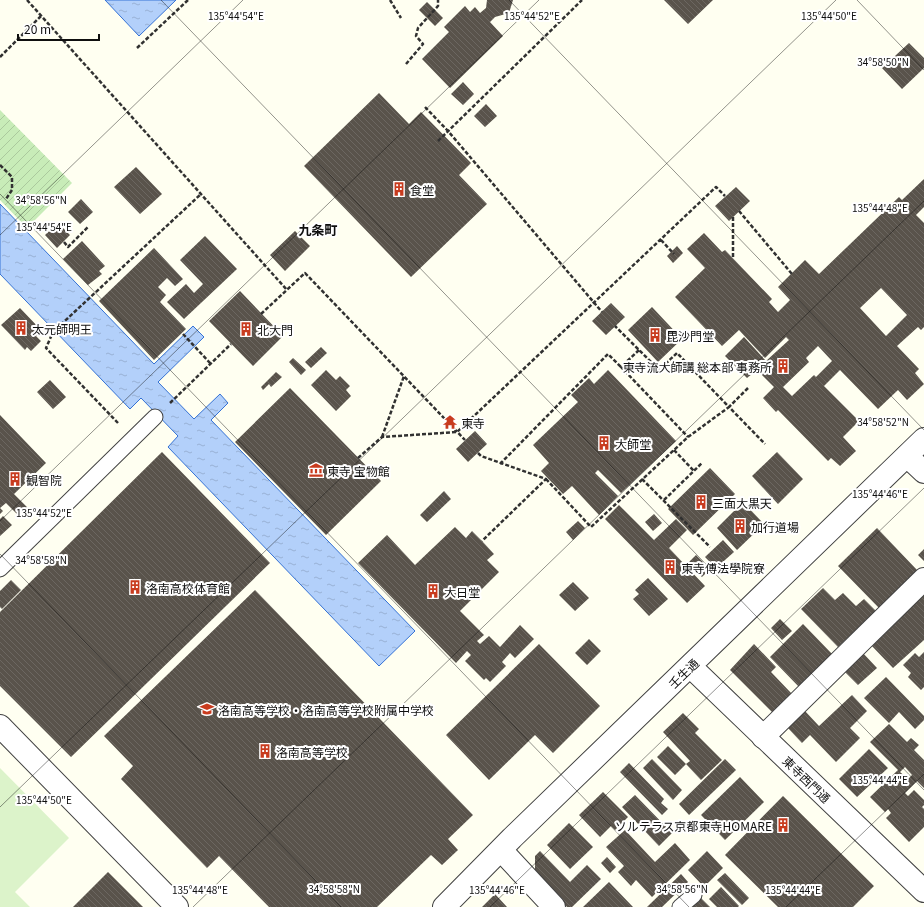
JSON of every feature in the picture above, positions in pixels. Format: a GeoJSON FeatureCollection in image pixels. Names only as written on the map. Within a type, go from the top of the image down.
{"type":"FeatureCollection","features":[{"type":"Feature","properties":{"kind":"street","name":"壬生通"},"geometry":{"type":"LineString","coordinates":[[444,907],[924,439]]}},
{"type":"Feature","properties":{"kind":"street"},"geometry":{"type":"LineString","coordinates":[[907,456],[924,472]]}},
{"type":"Feature","properties":{"kind":"street"},"geometry":{"type":"LineString","coordinates":[[763,737],[924,579]]}},
{"type":"Feature","properties":{"kind":"street","name":"東寺西門通"},"geometry":{"type":"LineString","coordinates":[[690,666],[924,890]]}},
{"type":"Feature","properties":{"kind":"street"},"geometry":{"type":"LineString","coordinates":[[0,726],[177,907]]}},
{"type":"Feature","properties":{"kind":"street"},"geometry":{"type":"LineString","coordinates":[[501,850],[554,907]]}},
{"type":"Feature","properties":{"kind":"lane"},"geometry":{"type":"LineString","coordinates":[[0,570],[155,418]]}},
{"type":"Feature","properties":{"kind":"lane"},"geometry":{"type":"LineString","coordinates":[[680,907],[694,895]]}},
{"type":"Feature","properties":{"kind":"path"},"geometry":{"type":"LineString","coordinates":[[27,0],[287,290]]}},
{"type":"Feature","properties":{"kind":"path"},"geometry":{"type":"LineString","coordinates":[[138,48],[188,0]]}},
{"type":"Feature","properties":{"kind":"path"},"geometry":{"type":"LineString","coordinates":[[390,0],[401,18]]}},
{"type":"Feature","properties":{"kind":"path"},"geometry":{"type":"LineString","coordinates":[[406,64],[423,44],[416,36],[418,28],[438,6],[438,0]]}},
{"type":"Feature","properties":{"kind":"path"},"geometry":{"type":"LineString","coordinates":[[438,141],[582,0]]}},
{"type":"Feature","properties":{"kind":"path"},"geometry":{"type":"LineString","coordinates":[[0,57],[42,16]]}},
{"type":"Feature","properties":{"kind":"path"},"geometry":{"type":"LineString","coordinates":[[425,108],[448,132],[602,312]]}},
{"type":"Feature","properties":{"kind":"path"},"geometry":{"type":"LineString","coordinates":[[0,165],[12,177],[12,190],[6,199]]}},
{"type":"Feature","properties":{"kind":"path"},"geometry":{"type":"LineString","coordinates":[[382,436],[457,432],[716,187],[726,196]]}},
{"type":"Feature","properties":{"kind":"path"},"geometry":{"type":"LineString","coordinates":[[134,440],[46,348],[53,332],[201,194]]}},
{"type":"Feature","properties":{"kind":"path"},"geometry":{"type":"LineString","coordinates":[[739,211],[792,274]]}},
{"type":"Feature","properties":{"kind":"path"},"geometry":{"type":"LineString","coordinates":[[733,217],[733,259]]}},
{"type":"Feature","properties":{"kind":"path"},"geometry":{"type":"LineString","coordinates":[[64,242],[68,247],[88,227]]}},
{"type":"Feature","properties":{"kind":"path"},"geometry":{"type":"LineString","coordinates":[[661,240],[674,254]]}},
{"type":"Feature","properties":{"kind":"path"},"geometry":{"type":"LineString","coordinates":[[261,314],[305,274],[465,440]]}},
{"type":"Feature","properties":{"kind":"path"},"geometry":{"type":"LineString","coordinates":[[615,326],[659,370],[677,353],[765,444]]}},
{"type":"Feature","properties":{"kind":"path"},"geometry":{"type":"LineString","coordinates":[[183,334],[210,363]]}},
{"type":"Feature","properties":{"kind":"path"},"geometry":{"type":"LineString","coordinates":[[176,397],[231,344]]}},
{"type":"Feature","properties":{"kind":"path"},"geometry":{"type":"LineString","coordinates":[[621,367],[639,350]]}},
{"type":"Feature","properties":{"kind":"path"},"geometry":{"type":"LineString","coordinates":[[500,464],[608,354],[688,438]]}},
{"type":"Feature","properties":{"kind":"path"},"geometry":{"type":"LineString","coordinates":[[358,458],[382,436],[404,376]]}},
{"type":"Feature","properties":{"kind":"path"},"geometry":{"type":"LineString","coordinates":[[478,453],[481,456],[500,464],[546,480],[590,527],[674,450],[729,407],[748,388]]}},
{"type":"Feature","properties":{"kind":"path"},"geometry":{"type":"LineString","coordinates":[[674,450],[694,471]]}},
{"type":"Feature","properties":{"kind":"path"},"geometry":{"type":"LineString","coordinates":[[664,500],[702,463]]}},
{"type":"Feature","properties":{"kind":"path"},"geometry":{"type":"LineString","coordinates":[[642,479],[710,546]]}},
{"type":"Feature","properties":{"kind":"path"},"geometry":{"type":"LineString","coordinates":[[482,541],[546,480]]}},
{"type":"Feature","properties":{"kind":"green space"},"geometry":{"type":"Polygon","coordinates":[[[0,110],[72,183],[27,228],[0,200],[0,110]]]}},
{"type":"Feature","properties":{"kind":"green space"},"geometry":{"type":"Polygon","coordinates":[[[0,768],[69,838],[15,892],[30,907],[0,907],[0,768]]]}},
{"type":"Feature","properties":{"kind":"water"},"geometry":{"type":"Polygon","coordinates":[[[105,0],[176,0],[139,36],[105,0]]]}},
{"type":"Feature","properties":{"kind":"water"},"geometry":{"type":"Polygon","coordinates":[[[0,204],[154,364],[193,326],[204,337],[158,382],[194,419],[220,394],[228,403],[211,420],[415,631],[379,666],[168,447],[178,436],[141,398],[130,409],[0,274],[0,204]]]}},
{"type":"Feature","properties":{"kind":"building"},"geometry":{"type":"Polygon","coordinates":[[[487,0],[513,0],[509,13],[495,17],[490,22],[503,36],[450,88],[422,59],[449,32],[444,27],[465,6],[470,12],[475,7],[480,13],[486,8],[487,0]]]}},
{"type":"Feature","properties":{"kind":"building"},"geometry":{"type":"Polygon","coordinates":[[[664,0],[713,0],[688,24],[664,0]]]}},
{"type":"Feature","properties":{"kind":"building"},"geometry":{"type":"Polygon","coordinates":[[[427,2],[443,18],[435,26],[419,10],[427,2]]]}},
{"type":"Feature","properties":{"kind":"building"},"geometry":{"type":"Polygon","coordinates":[[[909,43],[924,58],[924,68],[902,89],[882,68],[909,43]]]}},
{"type":"Feature","properties":{"kind":"building"},"geometry":{"type":"Polygon","coordinates":[[[463,82],[474,94],[463,105],[451,94],[463,82]]]}},
{"type":"Feature","properties":{"kind":"building","name":"食堂"},"geometry":{"type":"Polygon","coordinates":[[[379,93],[409,124],[421,112],[471,163],[459,175],[487,204],[411,277],[304,166],[379,93]]]}},
{"type":"Feature","properties":{"kind":"building"},"geometry":{"type":"Polygon","coordinates":[[[486,104],[497,116],[485,127],[474,116],[486,104]]]}},
{"type":"Feature","properties":{"kind":"building"},"geometry":{"type":"Polygon","coordinates":[[[136,167],[162,194],[140,214],[114,187],[136,167]]]}},
{"type":"Feature","properties":{"kind":"building"},"geometry":{"type":"Polygon","coordinates":[[[924,179],[924,207],[916,215],[924,223],[924,327],[921,330],[918,327],[897,346],[919,369],[915,373],[924,384],[907,400],[898,390],[878,409],[840,370],[824,386],[859,421],[843,437],[856,451],[840,466],[831,458],[828,461],[778,410],[776,412],[763,398],[774,387],[757,370],[747,378],[725,356],[744,337],[766,361],[789,340],[786,337],[765,358],[739,330],[722,346],[675,297],[705,268],[687,249],[704,233],[722,252],[725,250],[772,299],[769,302],[778,312],[790,300],[778,287],[805,260],[819,274],[899,197],[902,200],[924,179]],[[881,288],[860,308],[886,336],[907,315],[881,288]],[[818,346],[806,358],[809,362],[783,387],[792,396],[814,375],[816,377],[832,361],[818,346]]]}},
{"type":"Feature","properties":{"kind":"building"},"geometry":{"type":"Polygon","coordinates":[[[736,187],[750,201],[729,221],[715,206],[736,187]]]}},
{"type":"Feature","properties":{"kind":"building"},"geometry":{"type":"Polygon","coordinates":[[[81,199],[93,212],[80,224],[68,212],[81,199]]]}},
{"type":"Feature","properties":{"kind":"building"},"geometry":{"type":"Polygon","coordinates":[[[58,223],[70,235],[57,248],[45,235],[58,223]]]}},
{"type":"Feature","properties":{"kind":"building"},"geometry":{"type":"Polygon","coordinates":[[[295,231],[310,246],[285,271],[270,255],[295,231]]]}},
{"type":"Feature","properties":{"kind":"building"},"geometry":{"type":"Polygon","coordinates":[[[205,236],[237,269],[184,319],[167,302],[186,284],[194,293],[203,284],[180,260],[205,236]]]}},
{"type":"Feature","properties":{"kind":"building"},"geometry":{"type":"Polygon","coordinates":[[[82,241],[105,266],[99,271],[102,274],[88,285],[63,259],[82,241]]]}},
{"type":"Feature","properties":{"kind":"building"},"geometry":{"type":"Polygon","coordinates":[[[677,246],[683,253],[673,263],[667,256],[677,246]]]}},
{"type":"Feature","properties":{"kind":"building"},"geometry":{"type":"Polygon","coordinates":[[[154,248],[183,279],[175,286],[167,278],[158,287],[166,295],[160,302],[186,329],[154,360],[99,301],[154,248]]]}},
{"type":"Feature","properties":{"kind":"building","name":"北大門"},"geometry":{"type":"Polygon","coordinates":[[[240,291],[283,336],[253,366],[209,321],[240,291]]]}},
{"type":"Feature","properties":{"kind":"building"},"geometry":{"type":"Polygon","coordinates":[[[611,303],[625,317],[606,335],[592,321],[611,303]]]}},
{"type":"Feature","properties":{"kind":"building","name":"毘沙門堂"},"geometry":{"type":"Polygon","coordinates":[[[652,307],[682,339],[658,362],[628,330],[652,307]]]}},
{"type":"Feature","properties":{"kind":"building","name":"太元師明王"},"geometry":{"type":"Polygon","coordinates":[[[20,308],[41,330],[36,336],[41,341],[31,351],[27,347],[25,350],[1,325],[20,308]]]}},
{"type":"Feature","properties":{"kind":"building"},"geometry":{"type":"Polygon","coordinates":[[[321,347],[327,353],[311,368],[305,362],[321,347]]]}},
{"type":"Feature","properties":{"kind":"building"},"geometry":{"type":"Polygon","coordinates":[[[293,358],[306,370],[301,375],[289,362],[293,358]]]}},
{"type":"Feature","properties":{"kind":"building"},"geometry":{"type":"Polygon","coordinates":[[[326,370],[336,380],[340,376],[350,386],[346,390],[351,396],[336,411],[311,385],[326,370]]]}},
{"type":"Feature","properties":{"kind":"building","name":"大師堂"},"geometry":{"type":"Polygon","coordinates":[[[608,370],[676,441],[621,493],[598,470],[595,473],[618,496],[599,515],[572,486],[563,494],[541,471],[549,463],[533,445],[578,402],[571,395],[589,378],[594,384],[608,370]]]}},
{"type":"Feature","properties":{"kind":"building"},"geometry":{"type":"Polygon","coordinates":[[[276,372],[282,377],[271,387],[269,384],[263,390],[261,387],[276,372]]]}},
{"type":"Feature","properties":{"kind":"building"},"geometry":{"type":"Polygon","coordinates":[[[50,380],[66,397],[53,409],[37,392],[50,380]]]}},
{"type":"Feature","properties":{"kind":"building","name":"東寺 宝物館"},"geometry":{"type":"Polygon","coordinates":[[[290,388],[381,481],[326,535],[235,442],[290,388]]]}},
{"type":"Feature","properties":{"kind":"building","name":"観智院"},"geometry":{"type":"Polygon","coordinates":[[[0,415],[46,463],[14,494],[27,507],[18,515],[6,503],[0,508],[0,415]]]}},
{"type":"Feature","properties":{"kind":"building"},"geometry":{"type":"Polygon","coordinates":[[[475,431],[487,444],[468,462],[456,449],[475,431]]]}},
{"type":"Feature","properties":{"kind":"building","name":"洛南高校体育館"},"geometry":{"type":"Polygon","coordinates":[[[162,452],[270,563],[71,757],[0,686],[0,612],[162,452]]]}},
{"type":"Feature","properties":{"kind":"building"},"geometry":{"type":"Polygon","coordinates":[[[777,452],[803,479],[778,504],[752,476],[777,452]]]}},
{"type":"Feature","properties":{"kind":"building","name":"三面大黒天"},"geometry":{"type":"Polygon","coordinates":[[[710,468],[735,494],[693,535],[668,509],[710,468]]]}},
{"type":"Feature","properties":{"kind":"building"},"geometry":{"type":"Polygon","coordinates":[[[444,491],[451,499],[427,522],[420,515],[444,491]]]}},
{"type":"Feature","properties":{"kind":"building","name":"加行道場"},"geometry":{"type":"Polygon","coordinates":[[[743,502],[764,524],[737,550],[717,528],[743,502]]]}},
{"type":"Feature","properties":{"kind":"building","name":"東寺傅法學院寮"},"geometry":{"type":"Polygon","coordinates":[[[619,505],[654,540],[676,519],[687,530],[669,548],[705,586],[687,603],[605,519],[619,505]]]}},
{"type":"Feature","properties":{"kind":"building"},"geometry":{"type":"Polygon","coordinates":[[[654,514],[662,523],[653,531],[645,522],[654,514]]]}},
{"type":"Feature","properties":{"kind":"building"},"geometry":{"type":"Polygon","coordinates":[[[3,516],[12,525],[0,536],[0,519],[3,516]]]}},
{"type":"Feature","properties":{"kind":"building"},"geometry":{"type":"Polygon","coordinates":[[[578,521],[585,528],[573,540],[566,532],[578,521]]]}},
{"type":"Feature","properties":{"kind":"building","name":"大日堂"},"geometry":{"type":"Polygon","coordinates":[[[455,527],[466,538],[472,531],[482,541],[494,554],[487,560],[499,572],[460,611],[484,635],[477,641],[480,644],[489,636],[500,647],[520,625],[534,639],[515,658],[510,653],[502,662],[506,666],[490,682],[486,678],[484,680],[465,661],[471,655],[467,651],[456,663],[358,563],[387,535],[415,565],[455,527]]]}},
{"type":"Feature","properties":{"kind":"building"},"geometry":{"type":"Polygon","coordinates":[[[877,528],[917,570],[879,608],[838,566],[877,528]]]}},
{"type":"Feature","properties":{"kind":"building"},"geometry":{"type":"Polygon","coordinates":[[[723,540],[734,552],[716,568],[705,557],[723,540]]]}},
{"type":"Feature","properties":{"kind":"building"},"geometry":{"type":"Polygon","coordinates":[[[924,549],[924,561],[918,555],[924,549]]]}},
{"type":"Feature","properties":{"kind":"building"},"geometry":{"type":"Polygon","coordinates":[[[696,555],[710,569],[702,577],[688,563],[696,555]]]}},
{"type":"Feature","properties":{"kind":"building"},"geometry":{"type":"Polygon","coordinates":[[[648,578],[668,599],[649,616],[633,599],[639,594],[635,590],[648,578]]]}},
{"type":"Feature","properties":{"kind":"building"},"geometry":{"type":"Polygon","coordinates":[[[11,580],[21,590],[2,609],[0,607],[0,591],[11,580]]]}},
{"type":"Feature","properties":{"kind":"building"},"geometry":{"type":"Polygon","coordinates":[[[573,582],[589,598],[575,611],[559,595],[573,582]]]}},
{"type":"Feature","properties":{"kind":"building"},"geometry":{"type":"Polygon","coordinates":[[[823,588],[835,600],[843,593],[856,606],[864,599],[876,611],[838,647],[801,609],[823,588]]]}},
{"type":"Feature","properties":{"kind":"building","name":"洛南高等学校"},"geometry":{"type":"Polygon","coordinates":[[[255,590],[473,815],[448,839],[458,850],[442,865],[431,855],[377,907],[269,907],[219,856],[207,868],[121,779],[133,766],[104,736],[255,590]]]}},
{"type":"Feature","properties":{"kind":"building"},"geometry":{"type":"Polygon","coordinates":[[[924,594],[924,640],[893,668],[870,644],[924,594]]]}},
{"type":"Feature","properties":{"kind":"building"},"geometry":{"type":"Polygon","coordinates":[[[780,619],[792,631],[782,640],[771,628],[780,619]]]}},
{"type":"Feature","properties":{"kind":"building"},"geometry":{"type":"Polygon","coordinates":[[[803,624],[834,656],[801,689],[770,657],[803,624]]]}},
{"type":"Feature","properties":{"kind":"building"},"geometry":{"type":"Polygon","coordinates":[[[589,639],[601,651],[587,665],[575,653],[589,639]]]}},
{"type":"Feature","properties":{"kind":"building"},"geometry":{"type":"Polygon","coordinates":[[[539,644],[600,706],[553,753],[535,735],[489,780],[446,735],[539,644]]]}},
{"type":"Feature","properties":{"kind":"building"},"geometry":{"type":"Polygon","coordinates":[[[754,644],[776,667],[771,672],[792,694],[773,713],[730,670],[754,644]]]}},
{"type":"Feature","properties":{"kind":"building"},"geometry":{"type":"Polygon","coordinates":[[[862,652],[877,668],[858,685],[843,670],[862,652]]]}},
{"type":"Feature","properties":{"kind":"building"},"geometry":{"type":"Polygon","coordinates":[[[924,652],[924,687],[921,690],[908,677],[911,673],[903,665],[915,653],[919,657],[924,652]]]}},
{"type":"Feature","properties":{"kind":"building"},"geometry":{"type":"Polygon","coordinates":[[[886,677],[924,716],[924,720],[915,729],[899,712],[889,723],[864,698],[886,677]]]}},
{"type":"Feature","properties":{"kind":"building"},"geometry":{"type":"Polygon","coordinates":[[[852,695],[867,711],[850,728],[860,738],[836,762],[810,735],[802,743],[787,727],[804,710],[819,726],[852,695]]]}},
{"type":"Feature","properties":{"kind":"building"},"geometry":{"type":"Polygon","coordinates":[[[683,713],[699,729],[695,733],[722,760],[701,780],[686,764],[690,761],[663,732],[683,713]]]}},
{"type":"Feature","properties":{"kind":"building"},"geometry":{"type":"Polygon","coordinates":[[[889,724],[907,742],[911,738],[919,745],[914,750],[924,760],[924,788],[917,781],[905,793],[908,796],[914,790],[924,800],[924,805],[922,807],[924,809],[924,827],[909,842],[886,818],[891,813],[888,809],[885,812],[870,797],[898,770],[870,742],[889,724]],[[905,767],[900,772],[908,779],[912,775],[905,767]]]}},
{"type":"Feature","properties":{"kind":"building"},"geometry":{"type":"Polygon","coordinates":[[[668,746],[686,764],[675,775],[657,757],[668,746]]]}},
{"type":"Feature","properties":{"kind":"building"},"geometry":{"type":"Polygon","coordinates":[[[869,749],[888,768],[857,797],[839,779],[869,749]]]}},
{"type":"Feature","properties":{"kind":"building"},"geometry":{"type":"Polygon","coordinates":[[[652,759],[682,790],[673,800],[643,768],[652,759]]]}},
{"type":"Feature","properties":{"kind":"building"},"geometry":{"type":"Polygon","coordinates":[[[725,759],[736,770],[689,815],[679,804],[725,759]]]}},
{"type":"Feature","properties":{"kind":"building"},"geometry":{"type":"Polygon","coordinates":[[[629,763],[664,799],[661,803],[668,809],[662,815],[620,772],[629,763]]]}},
{"type":"Feature","properties":{"kind":"building"},"geometry":{"type":"Polygon","coordinates":[[[740,777],[764,802],[725,840],[701,815],[740,777]]]}},
{"type":"Feature","properties":{"kind":"building"},"geometry":{"type":"Polygon","coordinates":[[[603,792],[628,817],[615,830],[611,826],[600,837],[579,815],[603,792]]]}},
{"type":"Feature","properties":{"kind":"building"},"geometry":{"type":"Polygon","coordinates":[[[635,795],[672,833],[659,846],[622,807],[635,795]]]}},
{"type":"Feature","properties":{"kind":"building","name":"ソルテラス京都東寺HOMARE"},"geometry":{"type":"Polygon","coordinates":[[[783,796],[874,886],[853,907],[778,907],[725,855],[783,796]]]}},
{"type":"Feature","properties":{"kind":"building"},"geometry":{"type":"Polygon","coordinates":[[[569,823],[593,847],[570,869],[547,845],[569,823]]]}},
{"type":"Feature","properties":{"kind":"building"},"geometry":{"type":"Polygon","coordinates":[[[625,830],[655,862],[675,843],[690,860],[652,897],[636,880],[631,886],[618,872],[624,866],[606,847],[625,830]]]}},
{"type":"Feature","properties":{"kind":"building"},"geometry":{"type":"Polygon","coordinates":[[[540,851],[570,882],[587,865],[601,879],[572,907],[567,907],[535,873],[535,856],[540,851]]]}},
{"type":"Feature","properties":{"kind":"building"},"geometry":{"type":"Polygon","coordinates":[[[707,851],[723,868],[704,887],[688,870],[707,851]]]}},
{"type":"Feature","properties":{"kind":"building"},"geometry":{"type":"Polygon","coordinates":[[[607,857],[616,867],[610,873],[601,863],[607,857]]]}},
{"type":"Feature","properties":{"kind":"building"},"geometry":{"type":"Polygon","coordinates":[[[108,872],[143,907],[73,907],[108,872]]]}},
{"type":"Feature","properties":{"kind":"building"},"geometry":{"type":"Polygon","coordinates":[[[725,873],[749,898],[742,905],[717,880],[725,873]]]}},
{"type":"Feature","properties":{"kind":"building"},"geometry":{"type":"Polygon","coordinates":[[[681,874],[688,882],[662,907],[647,907],[681,874]]]}},
{"type":"Feature","properties":{"kind":"building"},"geometry":{"type":"Polygon","coordinates":[[[609,882],[633,907],[583,907],[609,882]]]}},
{"type":"Feature","properties":{"kind":"building"},"geometry":{"type":"Polygon","coordinates":[[[721,887],[739,906],[738,907],[717,907],[709,899],[721,887]]]}},
{"type":"Feature","properties":{"kind":"building"},"geometry":{"type":"Polygon","coordinates":[[[495,894],[507,907],[482,907],[495,894]]]}},
{"type":"Feature","properties":{"kind":"building"},"geometry":{"type":"Polygon","coordinates":[[[701,898],[710,907],[692,907],[701,898]]]}},
{"type":"Feature","properties":{"kind":"place","name":"食堂"},"geometry":{"type":"Point","coordinates":[399,189]}},
{"type":"Feature","properties":{"kind":"place","name":"太元師明王"},"geometry":{"type":"Point","coordinates":[21,328]}},
{"type":"Feature","properties":{"kind":"place","name":"北大門"},"geometry":{"type":"Point","coordinates":[246,329]}},
{"type":"Feature","properties":{"kind":"place","name":"毘沙門堂"},"geometry":{"type":"Point","coordinates":[655,335]}},
{"type":"Feature","properties":{"kind":"place","name":"東寺流大師講 総本部 事務所"},"geometry":{"type":"Point","coordinates":[783,366]}},
{"type":"Feature","properties":{"kind":"place","name":"東寺"},"geometry":{"type":"Point","coordinates":[450,422]}},
{"type":"Feature","properties":{"kind":"place","name":"大師堂"},"geometry":{"type":"Point","coordinates":[604,443]}},
{"type":"Feature","properties":{"kind":"place","name":"東寺 宝物館"},"geometry":{"type":"Point","coordinates":[316,470]}},
{"type":"Feature","properties":{"kind":"place","name":"観智院"},"geometry":{"type":"Point","coordinates":[15,479]}},
{"type":"Feature","properties":{"kind":"place","name":"三面大黒天"},"geometry":{"type":"Point","coordinates":[701,502]}},
{"type":"Feature","properties":{"kind":"place","name":"加行道場"},"geometry":{"type":"Point","coordinates":[740,526]}},
{"type":"Feature","properties":{"kind":"place","name":"東寺傅法學院寮"},"geometry":{"type":"Point","coordinates":[670,567]}},
{"type":"Feature","properties":{"kind":"place","name":"洛南高校体育館"},"geometry":{"type":"Point","coordinates":[135,587]}},
{"type":"Feature","properties":{"kind":"place","name":"大日堂"},"geometry":{"type":"Point","coordinates":[433,591]}},
{"type":"Feature","properties":{"kind":"place","name":"洛南高等学校・洛南高等学校附属中学校"},"geometry":{"type":"Point","coordinates":[207,709]}},
{"type":"Feature","properties":{"kind":"place","name":"洛南高等学校"},"geometry":{"type":"Point","coordinates":[265,751]}},
{"type":"Feature","properties":{"kind":"place","name":"ソルテラス京都東寺HOMARE"},"geometry":{"type":"Point","coordinates":[783,825]}},
{"type":"Feature","properties":{"kind":"district","name":"九条町"},"geometry":{"type":"Point","coordinates":[318,229]}}]}
